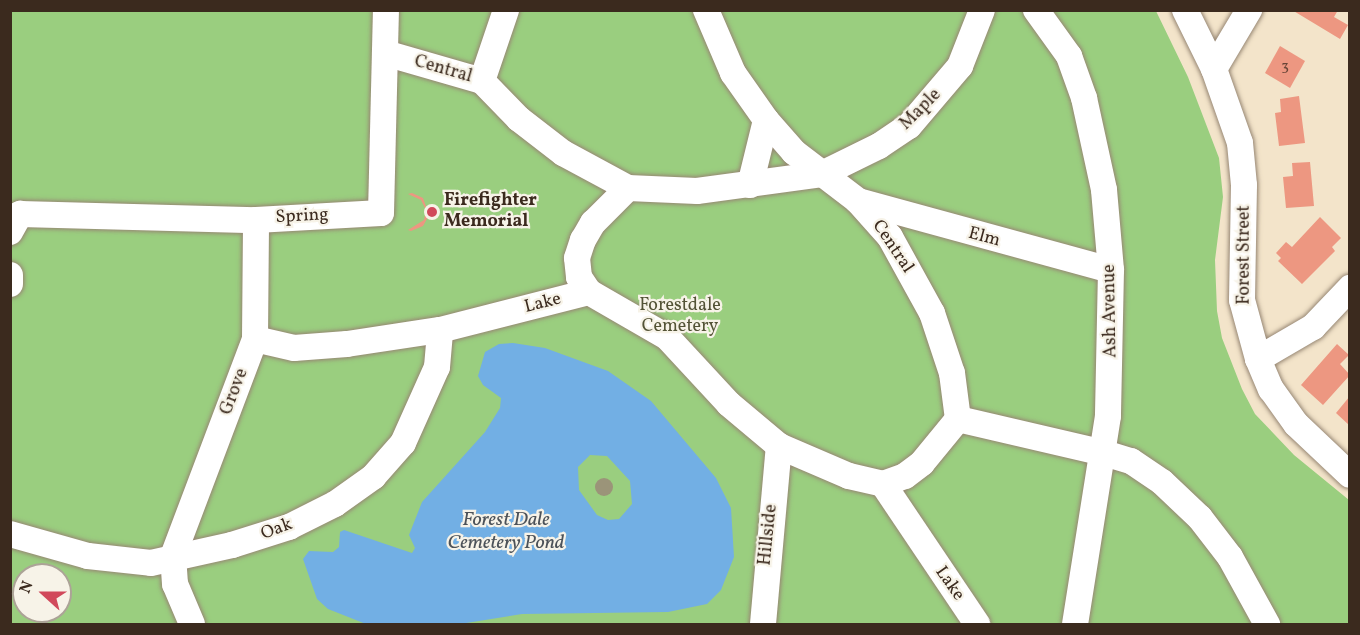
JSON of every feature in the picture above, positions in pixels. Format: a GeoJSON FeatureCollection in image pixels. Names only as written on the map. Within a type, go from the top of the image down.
{"type":"FeatureCollection","features":[{"type":"Feature","properties":{"kind":"street","name":"Spring"},"geometry":{"type":"LineString","coordinates":[[15,223],[256,220],[381,213],[386,10]]}},
{"type":"Feature","properties":{"kind":"street"},"geometry":{"type":"LineString","coordinates":[[482,81],[506,10]]}},
{"type":"Feature","properties":{"kind":"street"},"geometry":{"type":"LineString","coordinates":[[706,10],[733,73],[766,120],[794,152],[822,174]]}},
{"type":"Feature","properties":{"kind":"street","name":"Maple"},"geometry":{"type":"LineString","coordinates":[[822,174],[879,147],[909,126],[960,66],[982,10]]}},
{"type":"Feature","properties":{"kind":"street","name":"Ash Avenue"},"geometry":{"type":"LineString","coordinates":[[1036,10],[1069,56],[1084,98],[1104,190],[1111,270],[1112,364],[1104,453],[1075,624]]}},
{"type":"Feature","properties":{"kind":"street","name":"Forest Street"},"geometry":{"type":"LineString","coordinates":[[1185,10],[1214,69],[1236,128],[1242,157],[1242,300],[1258,359],[1271,389],[1296,424],[1350,475]]}},
{"type":"Feature","properties":{"kind":"street"},"geometry":{"type":"LineString","coordinates":[[1214,69],[1249,10]]}},
{"type":"Feature","properties":{"kind":"street","name":"Central"},"geometry":{"type":"LineString","coordinates":[[386,53],[482,81],[519,119],[563,153],[628,188],[697,191],[822,174],[858,201],[890,237],[932,313],[952,373],[958,419]]}},
{"type":"Feature","properties":{"kind":"street"},"geometry":{"type":"LineString","coordinates":[[750,184],[766,120]]}},
{"type":"Feature","properties":{"kind":"street"},"geometry":{"type":"LineString","coordinates":[[628,188],[593,223],[582,240],[577,258],[579,277],[589,292],[667,337],[729,404],[779,446],[849,476],[883,483],[905,476],[922,463],[958,419],[1131,461],[1162,482],[1200,518],[1230,557],[1267,624]]}},
{"type":"Feature","properties":{"kind":"street","name":"Elm"},"geometry":{"type":"LineString","coordinates":[[858,201],[1111,270]]}},
{"type":"Feature","properties":{"kind":"street","name":"Grove"},"geometry":{"type":"LineString","coordinates":[[173,556],[255,339],[256,220]]}},
{"type":"Feature","properties":{"kind":"street"},"geometry":{"type":"LineString","coordinates":[[10,275],[10,285]]}},
{"type":"Feature","properties":{"kind":"street"},"geometry":{"type":"LineString","coordinates":[[1258,359],[1313,327],[1350,288]]}},
{"type":"Feature","properties":{"kind":"street","name":"Lake"},"geometry":{"type":"LineString","coordinates":[[255,339],[294,348],[440,330],[589,292]]}},
{"type":"Feature","properties":{"kind":"street","name":"Oak"},"geometry":{"type":"LineString","coordinates":[[10,534],[119,562],[152,563],[173,556],[232,545],[290,527],[335,504],[373,477],[403,443],[423,403],[436,367],[440,330]]}},
{"type":"Feature","properties":{"kind":"street","name":"Hillside"},"geometry":{"type":"LineString","coordinates":[[763,624],[779,446]]}},
{"type":"Feature","properties":{"kind":"street","name":"Lake"},"geometry":{"type":"LineString","coordinates":[[883,483],[977,624]]}},
{"type":"Feature","properties":{"kind":"street"},"geometry":{"type":"LineString","coordinates":[[173,556],[175,584],[192,624]]}},
{"type":"Feature","properties":{"kind":"green space","name":"Forestdale Cemetery"},"geometry":{"type":"Polygon","coordinates":[[[10,11],[1156,11],[1188,77],[1219,158],[1223,197],[1215,260],[1217,311],[1222,338],[1242,389],[1255,414],[1294,455],[1349,500],[1349,624],[11,624],[10,11]]]}},
{"type":"Feature","properties":{"kind":"water","name":"Forest Dale Cemetery Pond"},"geometry":{"type":"Polygon","coordinates":[[[513,343],[545,348],[608,371],[651,401],[716,478],[731,508],[734,557],[721,590],[707,604],[668,612],[522,614],[460,624],[366,624],[328,609],[317,599],[303,559],[309,551],[333,552],[339,547],[340,532],[344,530],[412,553],[415,548],[409,535],[422,502],[485,432],[500,408],[501,398],[483,385],[478,376],[485,352],[499,344],[513,343]],[[590,455],[578,467],[579,490],[597,515],[608,520],[619,519],[632,504],[630,481],[607,456],[590,455]]]}},
{"type":"Feature","properties":{"kind":"building"},"geometry":{"type":"Polygon","coordinates":[[[1292,10],[1338,10],[1334,17],[1348,25],[1340,39],[1292,10]]]}},
{"type":"Feature","properties":{"kind":"building"},"geometry":{"type":"Polygon","coordinates":[[[1280,46],[1305,61],[1290,88],[1265,73],[1280,46]]]}},
{"type":"Feature","properties":{"kind":"building"},"geometry":{"type":"Polygon","coordinates":[[[1299,96],[1305,143],[1279,146],[1275,113],[1281,112],[1280,99],[1299,96]]]}},
{"type":"Feature","properties":{"kind":"building"},"geometry":{"type":"Polygon","coordinates":[[[1310,162],[1314,206],[1286,208],[1283,177],[1293,176],[1292,163],[1310,162]]]}},
{"type":"Feature","properties":{"kind":"building"},"geometry":{"type":"Polygon","coordinates":[[[412,193],[423,198],[429,215],[423,226],[411,231],[408,230],[424,220],[426,210],[421,200],[408,194],[412,193]]]}},
{"type":"Feature","properties":{"kind":"building"},"geometry":{"type":"Polygon","coordinates":[[[1320,217],[1341,238],[1332,247],[1335,251],[1302,284],[1278,261],[1281,258],[1276,253],[1286,242],[1292,247],[1320,217]]]}},
{"type":"Feature","properties":{"kind":"building"},"geometry":{"type":"Polygon","coordinates":[[[1337,344],[1349,355],[1340,364],[1350,375],[1323,405],[1301,385],[1337,344]]]}},
{"type":"Feature","properties":{"kind":"building"},"geometry":{"type":"Polygon","coordinates":[[[1350,396],[1350,426],[1336,413],[1350,396]]]}},
{"type":"Feature","properties":{"kind":"place","name":"Firefighter Memorial"},"geometry":{"type":"Point","coordinates":[432,212]}}]}
